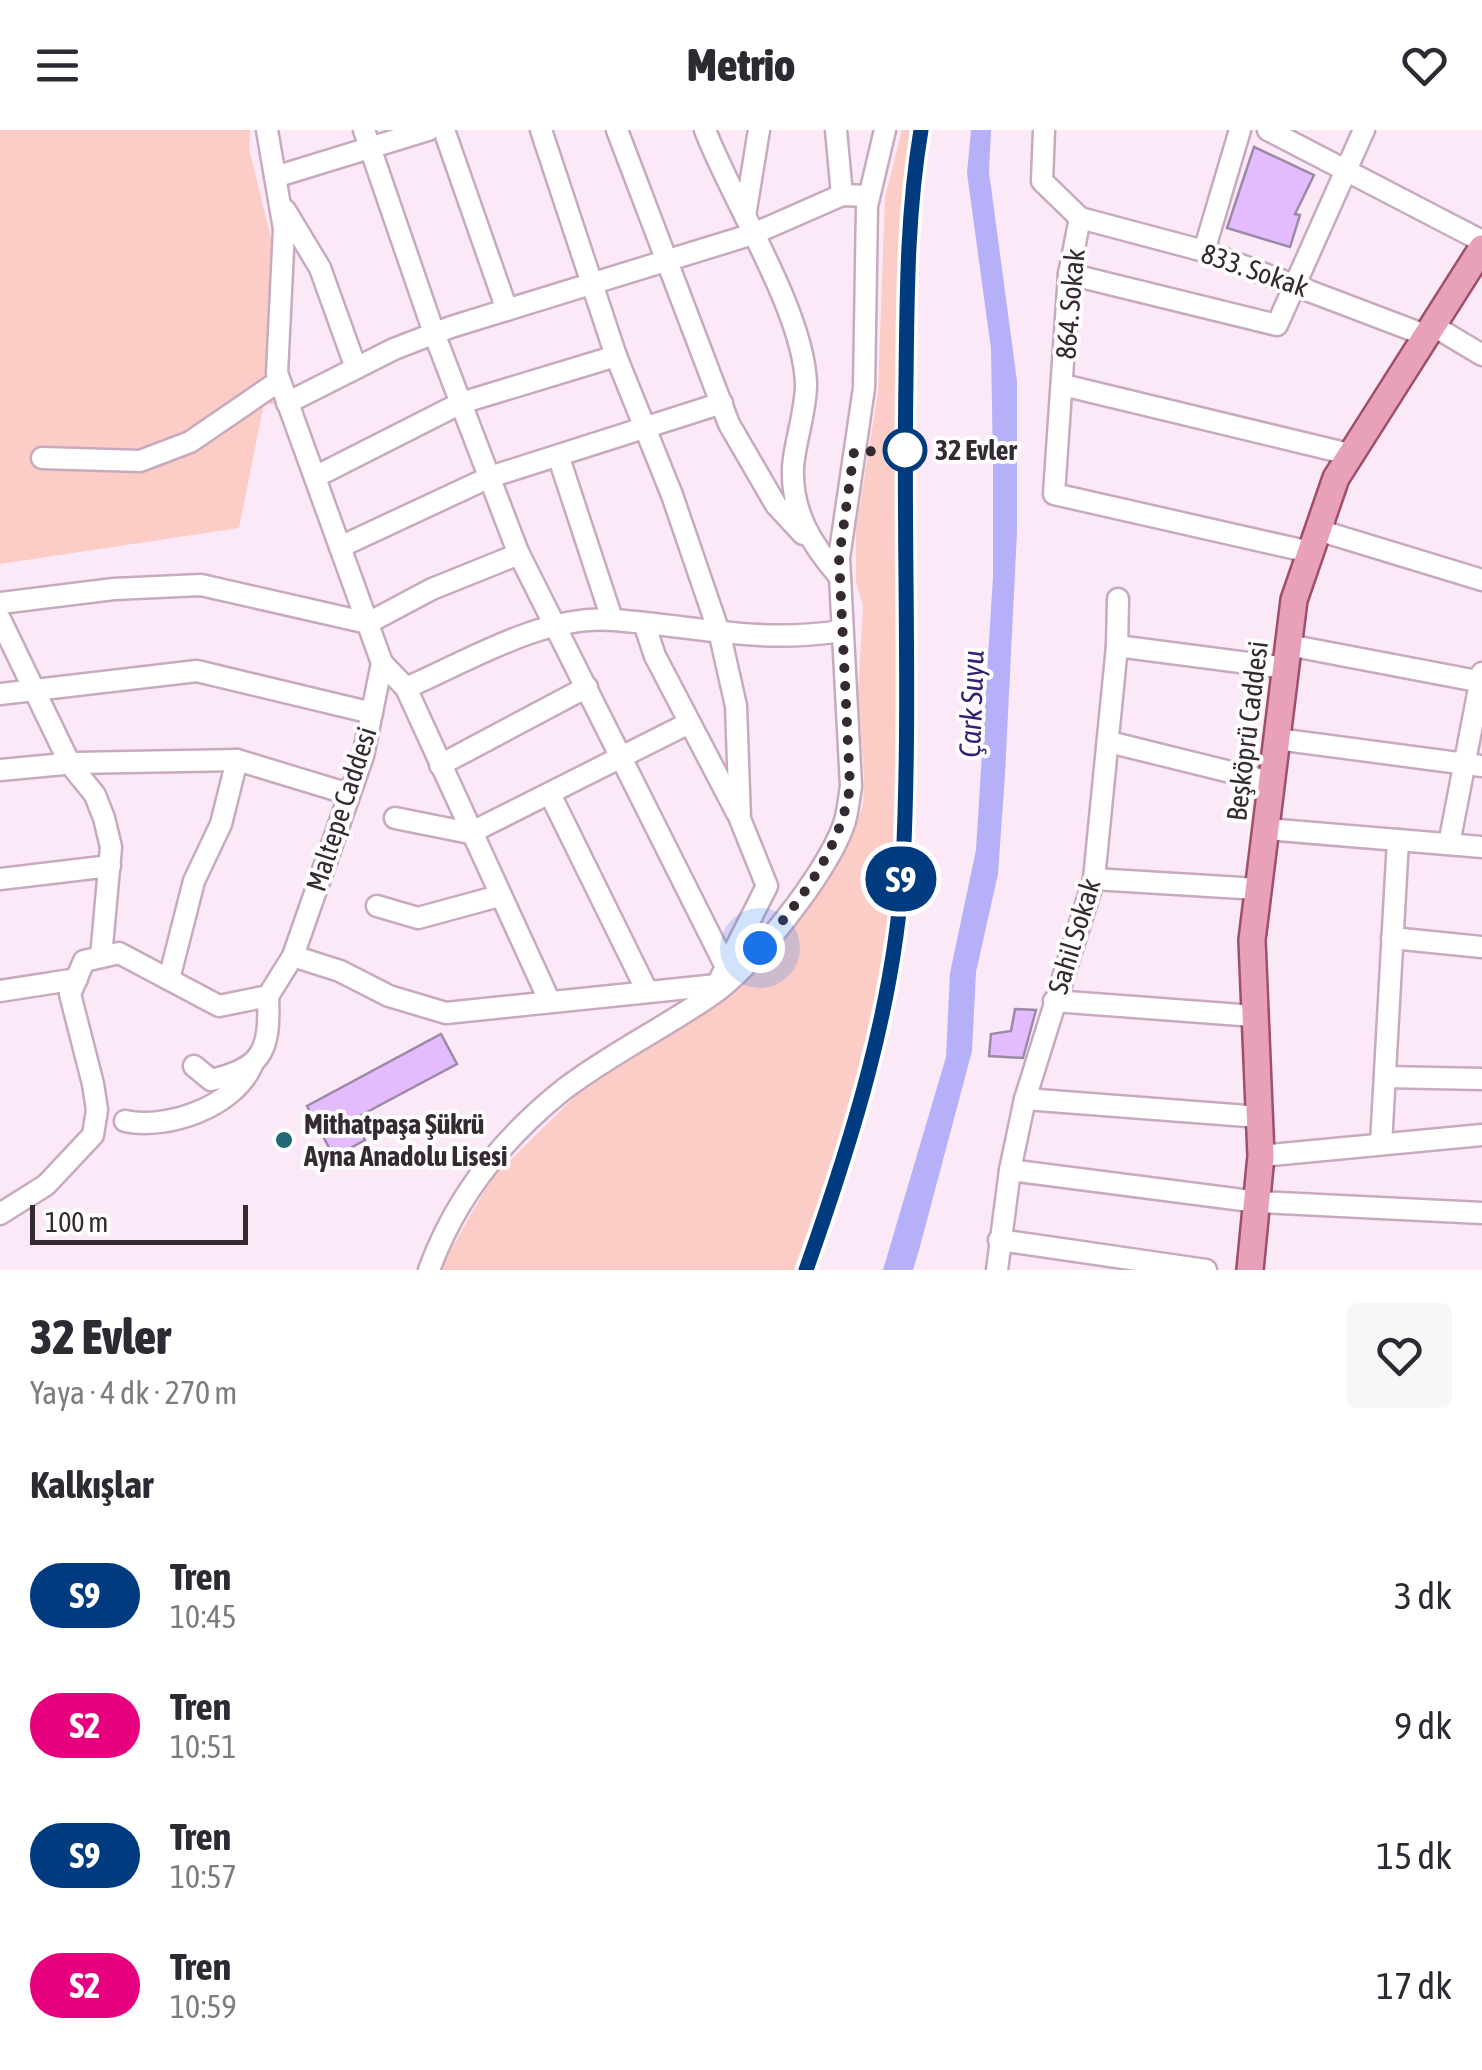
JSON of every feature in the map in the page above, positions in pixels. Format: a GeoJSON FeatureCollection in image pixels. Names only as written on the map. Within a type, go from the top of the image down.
{"type":"FeatureCollection","features":[{"type":"Feature","properties":{"kind":"main road","name":"Beşköprü Caddesi"},"geometry":{"type":"LineString","coordinates":[[1250,1270],[1260,1156],[1252,940],[1294,600],[1349,454],[1480,254]]}},
{"type":"Feature","properties":{"kind":"street"},"geometry":{"type":"LineString","coordinates":[[267,130],[284,229],[280,381],[287,403],[382,663],[406,688],[550,1002]]}},
{"type":"Feature","properties":{"kind":"street"},"geometry":{"type":"LineString","coordinates":[[275,177],[366,139],[428,130]]}},
{"type":"Feature","properties":{"kind":"street"},"geometry":{"type":"LineString","coordinates":[[444,130],[507,310]]}},
{"type":"Feature","properties":{"kind":"street"},"geometry":{"type":"LineString","coordinates":[[541,130],[616,356],[642,429],[672,495],[720,635],[736,706],[740,820]]}},
{"type":"Feature","properties":{"kind":"street"},"geometry":{"type":"LineString","coordinates":[[617,130],[722,403],[776,506],[840,576]]}},
{"type":"Feature","properties":{"kind":"street"},"geometry":{"type":"LineString","coordinates":[[705,130],[801,353],[806,385],[793,469],[796,502],[809,542]]}},
{"type":"Feature","properties":{"kind":"street"},"geometry":{"type":"LineString","coordinates":[[749,225],[759,130]]}},
{"type":"Feature","properties":{"kind":"street"},"geometry":{"type":"LineString","coordinates":[[836,130],[842,195]]}},
{"type":"Feature","properties":{"kind":"street"},"geometry":{"type":"LineString","coordinates":[[429,1270],[443,1229],[509,1138],[609,1057],[744,968],[777,929],[845,823],[850,786],[840,576],[864,388],[869,196],[885,130]]}},
{"type":"Feature","properties":{"kind":"street","name":"864. Sokak"},"geometry":{"type":"LineString","coordinates":[[1044,130],[1042,181],[1080,218],[1069,274],[1054,494],[1314,541]]}},
{"type":"Feature","properties":{"kind":"street"},"geometry":{"type":"LineString","coordinates":[[1204,251],[1240,130]]}},
{"type":"Feature","properties":{"kind":"street"},"geometry":{"type":"LineString","coordinates":[[1268,130],[1347,168],[1480,254]]}},
{"type":"Feature","properties":{"kind":"street"},"geometry":{"type":"LineString","coordinates":[[1069,274],[1277,325],[1364,130]]}},
{"type":"Feature","properties":{"kind":"street"},"geometry":{"type":"LineString","coordinates":[[366,139],[434,333],[519,554],[587,687],[719,983]]}},
{"type":"Feature","properties":{"kind":"street"},"geometry":{"type":"LineString","coordinates":[[287,403],[434,333],[665,261],[749,225],[842,195],[869,196]]}},
{"type":"Feature","properties":{"kind":"street"},"geometry":{"type":"LineString","coordinates":[[279,199],[320,268],[356,368]]}},
{"type":"Feature","properties":{"kind":"street","name":"833. Sokak"},"geometry":{"type":"LineString","coordinates":[[1080,218],[1204,251],[1429,330],[1482,354]]}},
{"type":"Feature","properties":{"kind":"street"},"geometry":{"type":"LineString","coordinates":[[315,477],[461,402],[616,356]]}},
{"type":"Feature","properties":{"kind":"street"},"geometry":{"type":"LineString","coordinates":[[42,458],[140,460],[190,442],[280,381]]}},
{"type":"Feature","properties":{"kind":"street"},"geometry":{"type":"LineString","coordinates":[[1063,385],[1349,454]]}},
{"type":"Feature","properties":{"kind":"street"},"geometry":{"type":"LineString","coordinates":[[340,547],[490,477],[722,403]]}},
{"type":"Feature","properties":{"kind":"street"},"geometry":{"type":"LineString","coordinates":[[559,458],[612,620]]}},
{"type":"Feature","properties":{"kind":"street"},"geometry":{"type":"LineString","coordinates":[[1314,541],[1482,580]]}},
{"type":"Feature","properties":{"kind":"street"},"geometry":{"type":"LineString","coordinates":[[0,603],[114,589],[201,585],[368,622],[432,589],[519,554]]}},
{"type":"Feature","properties":{"kind":"street","name":"Sahil Sokak"},"geometry":{"type":"LineString","coordinates":[[997,1270],[1010,1170],[1026,1099],[1094,879],[1109,742],[1118,598]]}},
{"type":"Feature","properties":{"kind":"street"},"geometry":{"type":"LineString","coordinates":[[0,619],[70,764],[95,794],[104,818],[110,866],[100,957]]}},
{"type":"Feature","properties":{"kind":"street"},"geometry":{"type":"LineString","coordinates":[[406,688],[555,625],[612,620],[720,635],[806,636],[841,631]]}},
{"type":"Feature","properties":{"kind":"street"},"geometry":{"type":"LineString","coordinates":[[646,626],[688,723],[740,820],[767,886],[719,983]]}},
{"type":"Feature","properties":{"kind":"street"},"geometry":{"type":"LineString","coordinates":[[1117,646],[1287,656],[1482,679],[1473,765],[1449,844]]}},
{"type":"Feature","properties":{"kind":"street","name":"Maltepe Caddesi"},"geometry":{"type":"LineString","coordinates":[[268,996],[292,956],[349,794],[382,663]]}},
{"type":"Feature","properties":{"kind":"street"},"geometry":{"type":"LineString","coordinates":[[0,694],[197,670],[372,713]]}},
{"type":"Feature","properties":{"kind":"street"},"geometry":{"type":"LineString","coordinates":[[440,765],[587,687]]}},
{"type":"Feature","properties":{"kind":"street"},"geometry":{"type":"LineString","coordinates":[[395,818],[470,833],[688,723]]}},
{"type":"Feature","properties":{"kind":"street"},"geometry":{"type":"LineString","coordinates":[[1277,740],[1473,765]]}},
{"type":"Feature","properties":{"kind":"street"},"geometry":{"type":"LineString","coordinates":[[1109,742],[1271,782]]}},
{"type":"Feature","properties":{"kind":"street"},"geometry":{"type":"LineString","coordinates":[[169,980],[194,881],[221,824],[237,760]]}},
{"type":"Feature","properties":{"kind":"street"},"geometry":{"type":"LineString","coordinates":[[0,770],[70,764],[237,760],[349,794]]}},
{"type":"Feature","properties":{"kind":"street"},"geometry":{"type":"LineString","coordinates":[[550,794],[647,991]]}},
{"type":"Feature","properties":{"kind":"street"},"geometry":{"type":"LineString","coordinates":[[1266,828],[1482,846]]}},
{"type":"Feature","properties":{"kind":"street"},"geometry":{"type":"LineString","coordinates":[[1381,1144],[1398,840]]}},
{"type":"Feature","properties":{"kind":"street"},"geometry":{"type":"LineString","coordinates":[[0,880],[110,866]]}},
{"type":"Feature","properties":{"kind":"street"},"geometry":{"type":"LineString","coordinates":[[1094,879],[1258,889]]}},
{"type":"Feature","properties":{"kind":"street"},"geometry":{"type":"LineString","coordinates":[[377,906],[418,918],[499,896]]}},
{"type":"Feature","properties":{"kind":"street"},"geometry":{"type":"LineString","coordinates":[[1392,938],[1482,947]]}},
{"type":"Feature","properties":{"kind":"street"},"geometry":{"type":"LineString","coordinates":[[0,1214],[46,1185],[93,1135],[97,1110],[93,1084],[70,994],[84,961],[118,953],[219,1006],[268,996],[266,1048],[244,1085],[222,1100],[160,1124],[124,1121]]}},
{"type":"Feature","properties":{"kind":"street"},"geometry":{"type":"LineString","coordinates":[[292,956],[340,971],[389,996],[446,1012],[719,983]]}},
{"type":"Feature","properties":{"kind":"street"},"geometry":{"type":"LineString","coordinates":[[0,990],[76,979]]}},
{"type":"Feature","properties":{"kind":"street"},"geometry":{"type":"LineString","coordinates":[[1054,1001],[1254,1016]]}},
{"type":"Feature","properties":{"kind":"street"},"geometry":{"type":"LineString","coordinates":[[194,1066],[211,1080],[252,1066]]}},
{"type":"Feature","properties":{"kind":"street"},"geometry":{"type":"LineString","coordinates":[[1385,1078],[1482,1079]]}},
{"type":"Feature","properties":{"kind":"street"},"geometry":{"type":"LineString","coordinates":[[1026,1099],[1260,1117]]}},
{"type":"Feature","properties":{"kind":"street"},"geometry":{"type":"LineString","coordinates":[[1260,1156],[1482,1135]]}},
{"type":"Feature","properties":{"kind":"street"},"geometry":{"type":"LineString","coordinates":[[1010,1170],[1258,1202],[1482,1213]]}},
{"type":"Feature","properties":{"kind":"street"},"geometry":{"type":"LineString","coordinates":[[1000,1240],[1206,1270]]}},
{"type":"Feature","properties":{"kind":"shaded area"},"geometry":{"type":"Polygon","coordinates":[[[0,130],[250,130],[249,149],[275,254],[266,345],[278,405],[264,403],[239,528],[0,564],[0,130]]]}},
{"type":"Feature","properties":{"kind":"shaded area"},"geometry":{"type":"Polygon","coordinates":[[[902,130],[915,130],[907,169],[900,254],[894,856],[880,973],[856,1088],[830,1176],[794,1270],[439,1270],[492,1178],[606,1066],[759,966],[787,934],[853,834],[863,805],[864,778],[858,695],[863,606],[856,582],[856,529],[878,392],[885,197],[902,130]]]}},
{"type":"Feature","properties":{"kind":"shaded area"},"geometry":{"type":"Polygon","coordinates":[[[971,130],[991,130],[989,172],[1017,381],[1017,532],[998,874],[976,972],[972,1051],[919,1250],[913,1270],[883,1270],[946,1057],[950,973],[976,850],[993,576],[993,465],[991,349],[967,173],[971,130]]]}},
{"type":"Feature","properties":{"kind":"building"},"geometry":{"type":"Polygon","coordinates":[[[1254,147],[1314,175],[1295,214],[1300,215],[1290,247],[1227,228],[1254,147]]]}},
{"type":"Feature","properties":{"kind":"building"},"geometry":{"type":"Polygon","coordinates":[[[1015,1009],[1036,1010],[1023,1058],[989,1056],[991,1034],[1011,1031],[1015,1009]]]}},
{"type":"Feature","properties":{"kind":"building"},"geometry":{"type":"Polygon","coordinates":[[[441,1034],[457,1064],[354,1119],[365,1140],[334,1157],[307,1106],[441,1034]]]}},
{"type":"Feature","properties":{"kind":"railway"},"geometry":{"type":"LineString","coordinates":[[806,1270],[869,1071],[898,917],[907,746],[907,290],[921,130]]}},
{"type":"Feature","properties":{"kind":"train","name":"S9"},"geometry":{"type":"LineString","coordinates":[[806,1270],[845,1161],[873,1053],[903,868],[906,295],[912,186],[921,130]]}},
{"type":"Feature","properties":{"kind":"place","name":"32 Evler"},"geometry":{"type":"Point","coordinates":[905,450]}},
{"type":"Feature","properties":{"kind":"place","name":"Mithatpaşa Şükrü Ayna Anadolu Lisesi"},"geometry":{"type":"Point","coordinates":[284,1140]}},
{"type":"Feature","properties":{"kind":"route"},"geometry":{"type":"LineString","coordinates":[[760,948],[826,858],[845,823],[850,786],[839,558],[854,452],[905,450]]}},
{"type":"Feature","properties":{"kind":"water label","name":"Çark Suyu"},"geometry":{"type":"Point","coordinates":[972,704]}}]}
